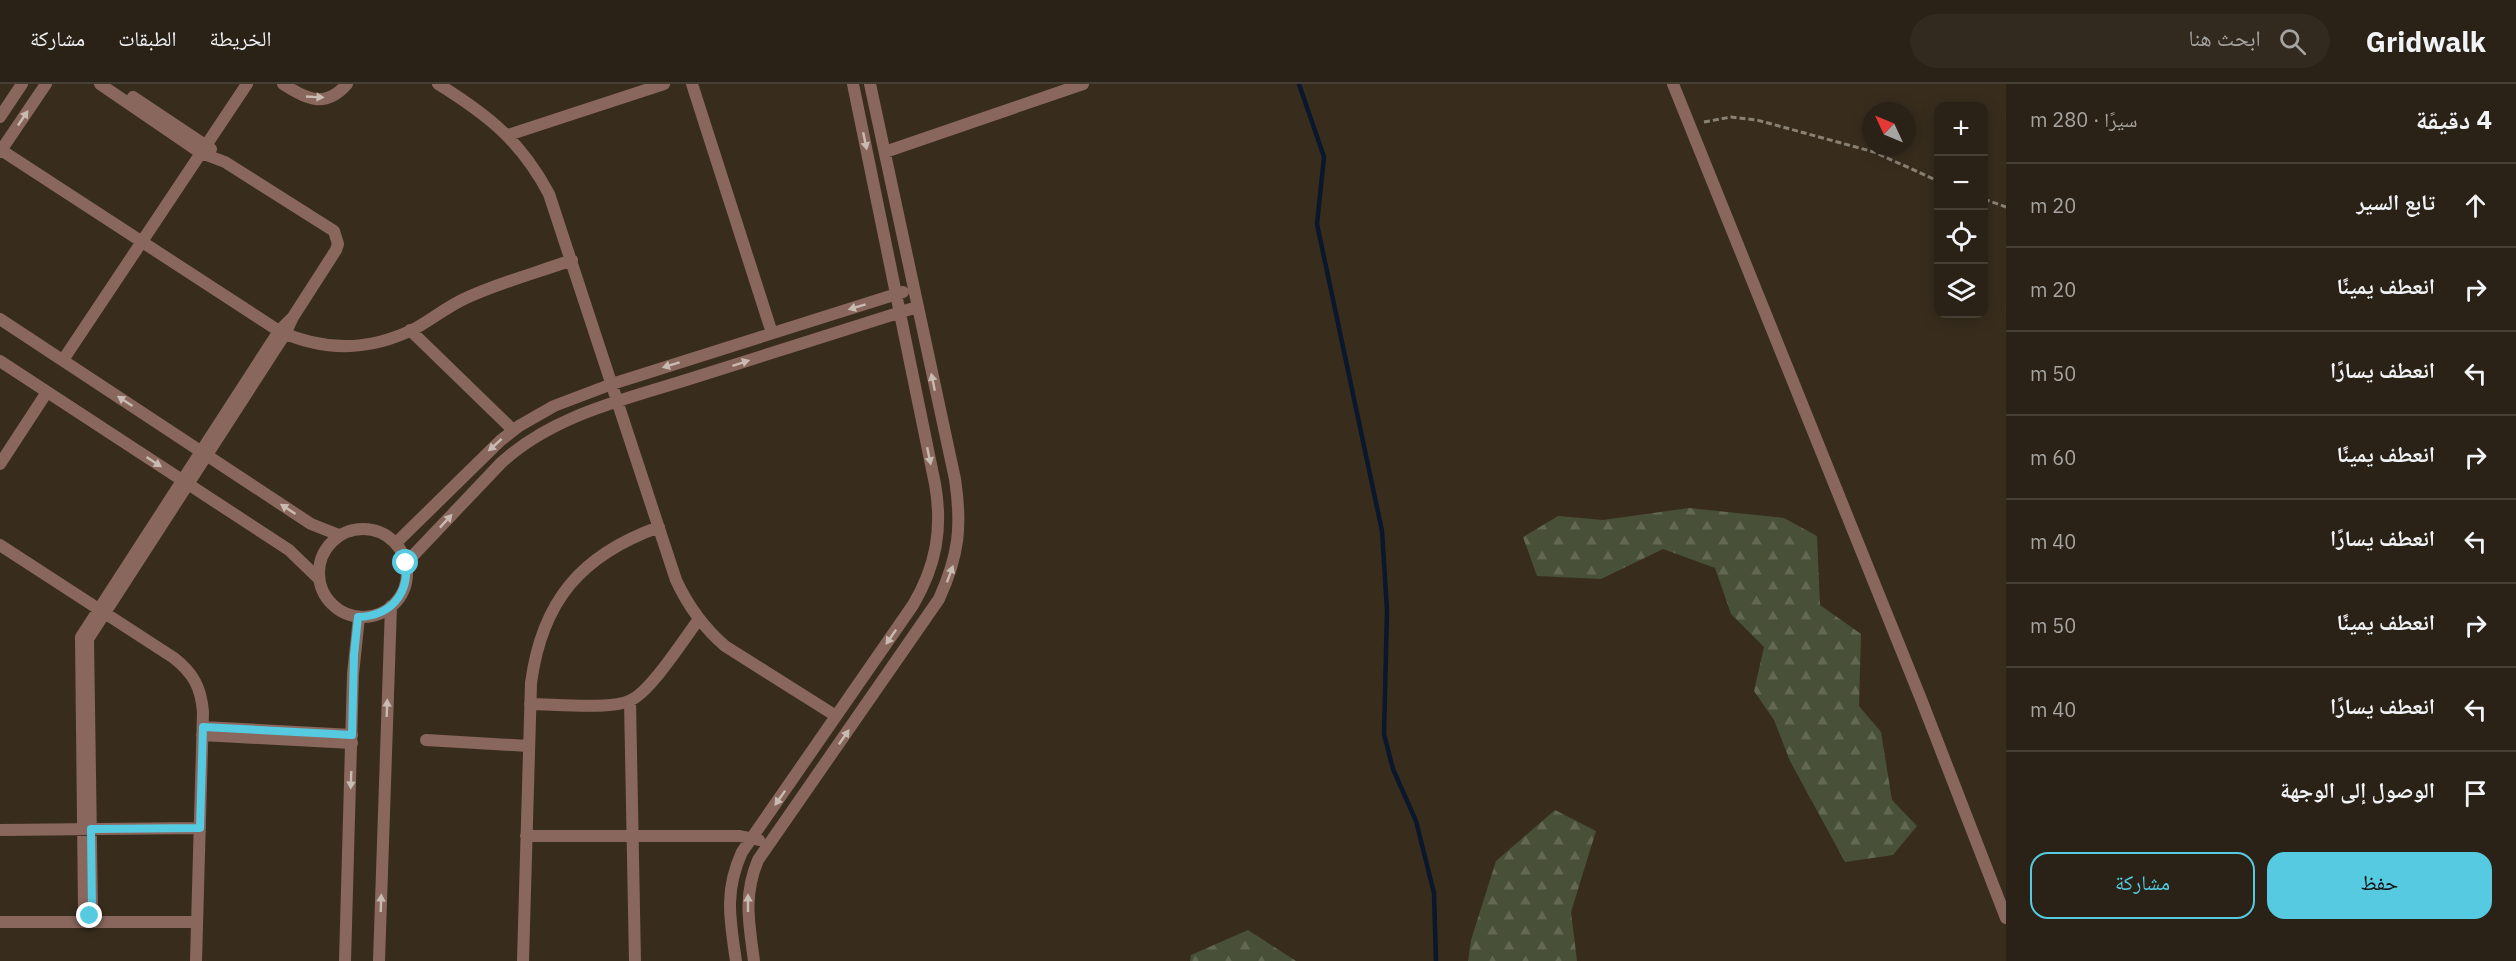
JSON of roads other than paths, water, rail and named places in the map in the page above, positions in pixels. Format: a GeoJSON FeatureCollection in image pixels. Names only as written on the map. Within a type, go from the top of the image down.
{"type":"FeatureCollection","features":[{"type":"Feature","properties":{"kind":"street"},"geometry":{"type":"LineString","coordinates":[[0,117],[22,84]]}},
{"type":"Feature","properties":{"kind":"street"},"geometry":{"type":"LineString","coordinates":[[46,84],[1,151],[282,333],[329,347],[373,344],[413,329],[465,299],[572,260]]}},
{"type":"Feature","properties":{"kind":"street"},"geometry":{"type":"LineString","coordinates":[[87,829],[84,910],[85,915],[88,916],[92,910],[80,644],[83,631],[102,610],[293,317],[336,250],[337,237],[330,227],[100,84]]}},
{"type":"Feature","properties":{"kind":"street"},"geometry":{"type":"LineString","coordinates":[[114,84],[204,149]]}},
{"type":"Feature","properties":{"kind":"street"},"geometry":{"type":"LineString","coordinates":[[63,360],[247,84]]}},
{"type":"Feature","properties":{"kind":"street"},"geometry":{"type":"LineString","coordinates":[[283,84],[308,98],[320,99],[332,96],[347,84]]}},
{"type":"Feature","properties":{"kind":"street"},"geometry":{"type":"LineString","coordinates":[[438,84],[488,116],[508,135],[538,173],[549,194],[676,580],[699,619],[725,646],[836,716]]}},
{"type":"Feature","properties":{"kind":"street"},"geometry":{"type":"LineString","coordinates":[[508,135],[664,84]]}},
{"type":"Feature","properties":{"kind":"street"},"geometry":{"type":"LineString","coordinates":[[692,84],[772,333]]}},
{"type":"Feature","properties":{"kind":"street"},"geometry":{"type":"LineString","coordinates":[[736,961],[729,912],[729,891],[733,871],[752,838],[913,605],[932,567],[937,547],[939,504],[853,84]]}},
{"type":"Feature","properties":{"kind":"street"},"geometry":{"type":"LineString","coordinates":[[754,961],[747,896],[754,869],[939,599],[954,561],[960,520],[956,490],[870,84]]}},
{"type":"Feature","properties":{"kind":"street"},"geometry":{"type":"LineString","coordinates":[[885,152],[1083,84]]}},
{"type":"Feature","properties":{"kind":"street"},"geometry":{"type":"LineString","coordinates":[[1673,84],[1925,709],[2006,918]]}},
{"type":"Feature","properties":{"kind":"street"},"geometry":{"type":"LineString","coordinates":[[396,543],[487,452],[516,428],[554,406],[612,384],[913,289]]}},
{"type":"Feature","properties":{"kind":"street"},"geometry":{"type":"LineString","coordinates":[[406,563],[515,450],[546,429],[617,403],[917,307]]}},
{"type":"Feature","properties":{"kind":"street"},"geometry":{"type":"LineString","coordinates":[[0,319],[311,524],[339,535]]}},
{"type":"Feature","properties":{"kind":"street"},"geometry":{"type":"LineString","coordinates":[[413,329],[516,428]]}},
{"type":"Feature","properties":{"kind":"street"},"geometry":{"type":"LineString","coordinates":[[0,361],[297,556],[319,579],[328,600],[347,614],[358,617],[382,613],[391,606],[400,598],[405,587],[406,563],[396,543],[380,531],[359,528],[339,535],[323,554],[319,566],[319,579]]}},
{"type":"Feature","properties":{"kind":"street"},"geometry":{"type":"LineString","coordinates":[[0,464],[47,392]]}},
{"type":"Feature","properties":{"kind":"street"},"geometry":{"type":"LineString","coordinates":[[523,961],[530,704],[534,663],[539,643],[546,624],[566,588],[585,567],[608,550],[633,537],[659,528]]}},
{"type":"Feature","properties":{"kind":"street"},"geometry":{"type":"LineString","coordinates":[[0,545],[187,668],[196,681],[202,696],[196,961]]}},
{"type":"Feature","properties":{"kind":"street"},"geometry":{"type":"LineString","coordinates":[[379,961],[391,606]]}},
{"type":"Feature","properties":{"kind":"street"},"geometry":{"type":"LineString","coordinates":[[345,961],[354,655],[358,617]]}},
{"type":"Feature","properties":{"kind":"street"},"geometry":{"type":"LineString","coordinates":[[530,704],[612,704],[630,701],[645,689],[699,619]]}},
{"type":"Feature","properties":{"kind":"street"},"geometry":{"type":"LineString","coordinates":[[630,701],[635,961]]}},
{"type":"Feature","properties":{"kind":"street"},"geometry":{"type":"LineString","coordinates":[[202,731],[352,739]]}},
{"type":"Feature","properties":{"kind":"street"},"geometry":{"type":"LineString","coordinates":[[426,740],[529,746]]}},
{"type":"Feature","properties":{"kind":"street"},"geometry":{"type":"LineString","coordinates":[[0,830],[200,828]]}},
{"type":"Feature","properties":{"kind":"street"},"geometry":{"type":"LineString","coordinates":[[526,836],[633,835],[752,838],[769,845]]}},
{"type":"Feature","properties":{"kind":"street"},"geometry":{"type":"LineString","coordinates":[[0,922],[197,925]]}},
{"type":"Feature","properties":{"kind":"street"},"geometry":{"type":"LineString","coordinates":[[0,929],[197,925]]}},
{"type":"Feature","properties":{"kind":"waterway"},"geometry":{"type":"LineString","coordinates":[[1299,84],[1324,157],[1317,224],[1382,531],[1387,610],[1384,734],[1393,769],[1416,821],[1434,893],[1436,961]]}}]}
